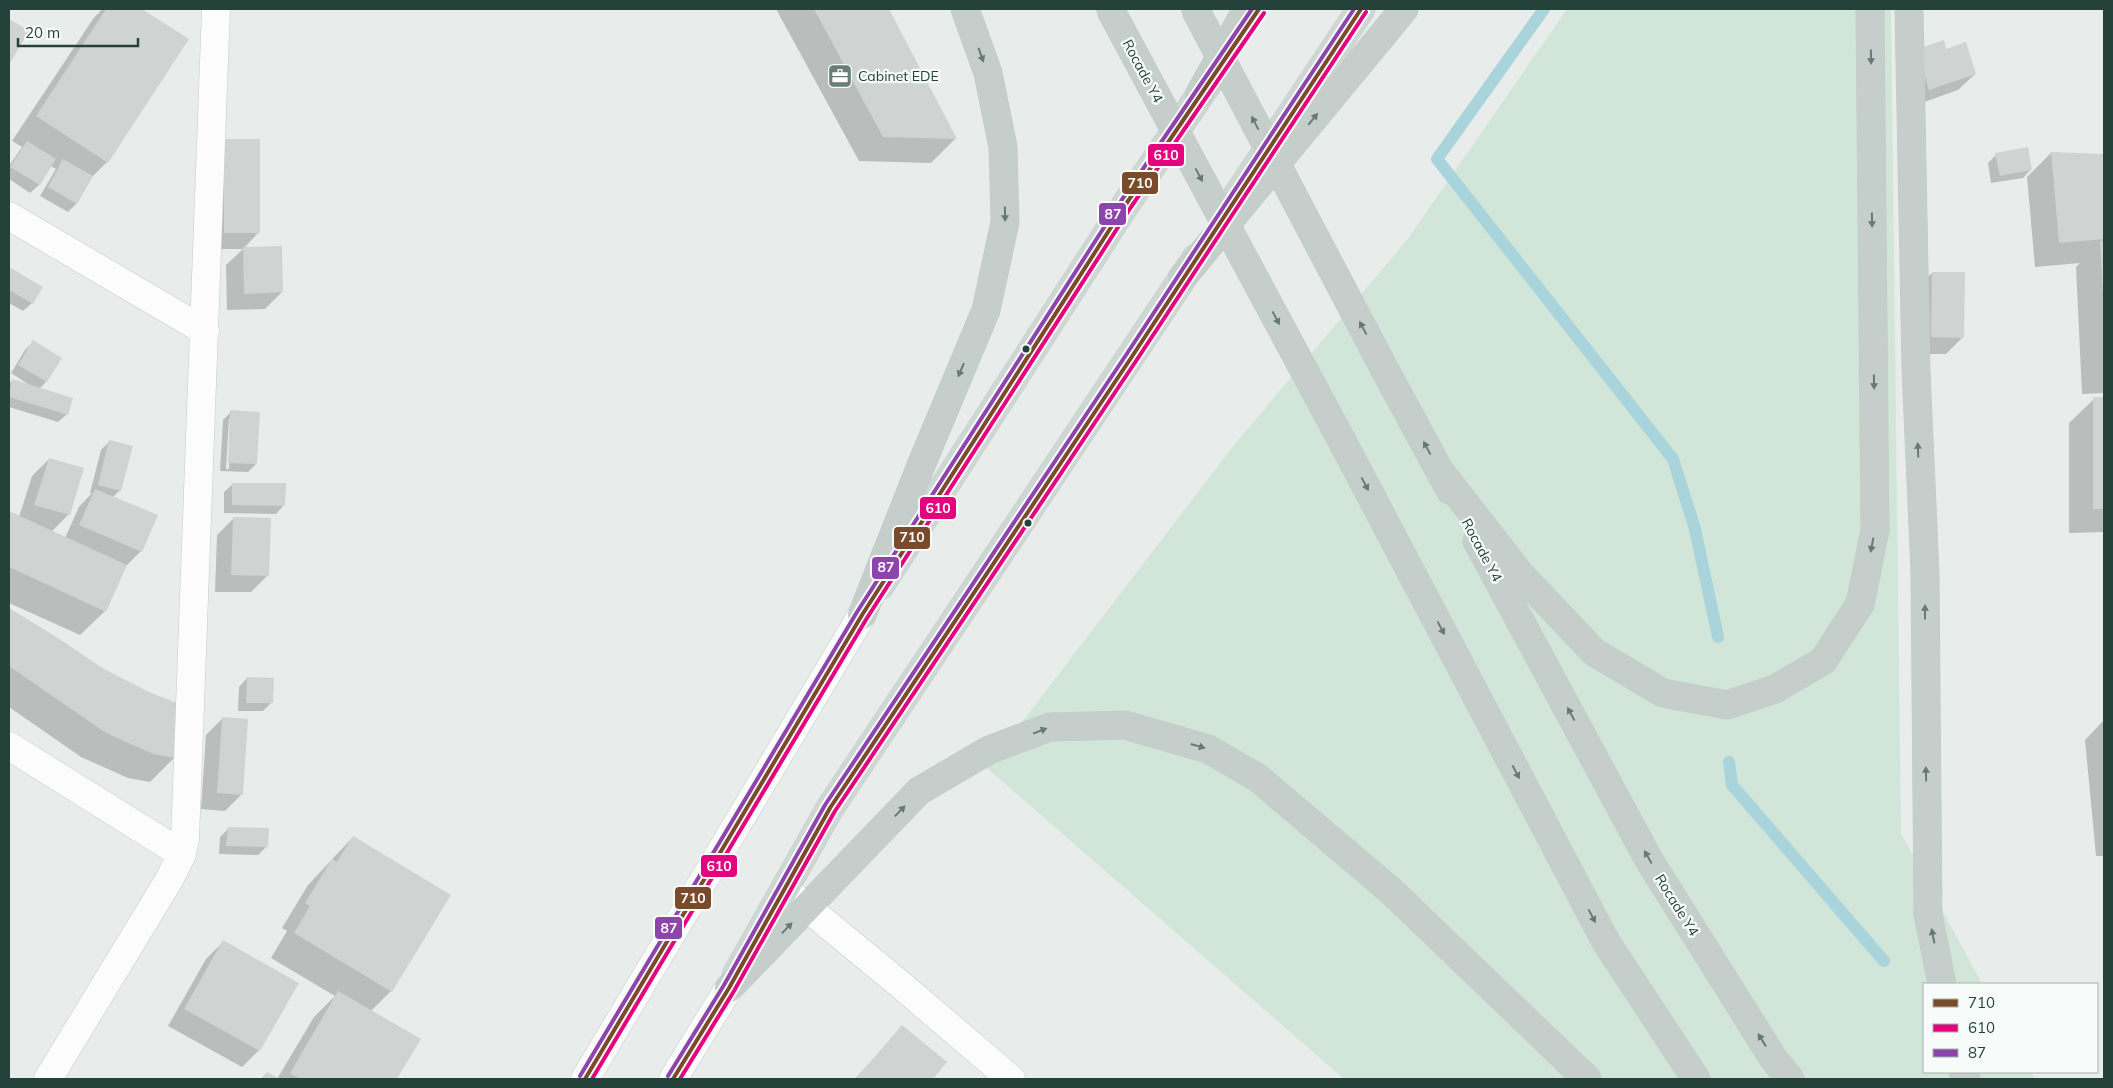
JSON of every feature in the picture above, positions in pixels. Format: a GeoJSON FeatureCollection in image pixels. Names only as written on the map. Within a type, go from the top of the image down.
{"type":"FeatureCollection","features":[{"type":"Feature","properties":{"kind":"highway"},"geometry":{"type":"LineString","coordinates":[[862,615],[922,463],[986,310],[1005,222],[1003,147],[988,73],[965,9]]}},
{"type":"Feature","properties":{"kind":"highway","name":"Rocade Y4"},"geometry":{"type":"LineString","coordinates":[[1110,9],[1342,441],[1606,942],[1696,1079]]}},
{"type":"Feature","properties":{"kind":"highway","name":"Rocade Y4"},"geometry":{"type":"LineString","coordinates":[[1195,9],[1386,372],[1649,860],[1773,1058],[1790,1079]]}},
{"type":"Feature","properties":{"kind":"highway"},"geometry":{"type":"LineString","coordinates":[[1199,95],[1247,9]]}},
{"type":"Feature","properties":{"kind":"highway"},"geometry":{"type":"LineString","coordinates":[[1182,278],[1404,9]]}},
{"type":"Feature","properties":{"kind":"highway"},"geometry":{"type":"LineString","coordinates":[[1442,474],[1520,574],[1594,652],[1663,693],[1727,705],[1775,689],[1823,661],[1860,604],[1875,530],[1870,9]]}},
{"type":"Feature","properties":{"kind":"highway"},"geometry":{"type":"LineString","coordinates":[[1909,9],[1916,370],[1925,573],[1928,914],[1942,983]]}},
{"type":"Feature","properties":{"kind":"highway"},"geometry":{"type":"LineString","coordinates":[[729,988],[920,791],[989,750],[1050,727],[1125,725],[1208,749],[1258,778],[1390,890],[1587,1079]]}},
{"type":"Feature","properties":{"kind":"main road"},"geometry":{"type":"LineString","coordinates":[[862,615],[1056,313],[1199,95],[1259,9]]}},
{"type":"Feature","properties":{"kind":"main road"},"geometry":{"type":"LineString","coordinates":[[729,988],[835,800],[1131,358],[1361,9]]}},
{"type":"Feature","properties":{"kind":"street"},"geometry":{"type":"LineString","coordinates":[[48,1079],[169,880],[182,854],[187,819],[216,9]]}},
{"type":"Feature","properties":{"kind":"street"},"geometry":{"type":"LineString","coordinates":[[9,216],[205,331]]}},
{"type":"Feature","properties":{"kind":"street"},"geometry":{"type":"LineString","coordinates":[[585,1079],[862,615]]}},
{"type":"Feature","properties":{"kind":"street"},"geometry":{"type":"LineString","coordinates":[[9,746],[182,854]]}},
{"type":"Feature","properties":{"kind":"street"},"geometry":{"type":"LineString","coordinates":[[784,889],[1011,1079]]}},
{"type":"Feature","properties":{"kind":"street"},"geometry":{"type":"LineString","coordinates":[[673,1079],[729,988]]}},
{"type":"Feature","properties":{"kind":"green space"},"geometry":{"type":"Polygon","coordinates":[[[1567,9],[1891,9],[1901,833],[1981,983],[1923,983],[1923,1073],[2032,1073],[2035,1079],[1344,1079],[987,768],[1234,445],[1407,240],[1567,9]]]}},
{"type":"Feature","properties":{"kind":"building"},"geometry":{"type":"Polygon","coordinates":[[[106,9],[142,9],[189,39],[108,163],[36,116],[106,9]]]}},
{"type":"Feature","properties":{"kind":"building"},"geometry":{"type":"Polygon","coordinates":[[[814,9],[889,9],[957,139],[883,137],[814,9]]]}},
{"type":"Feature","properties":{"kind":"building"},"geometry":{"type":"Polygon","coordinates":[[[9,19],[29,31],[9,65],[9,19]]]}},
{"type":"Feature","properties":{"kind":"building"},"geometry":{"type":"Polygon","coordinates":[[[1944,40],[1946,49],[1966,42],[1976,74],[1929,90],[1917,49],[1944,40]]]}},
{"type":"Feature","properties":{"kind":"building"},"geometry":{"type":"Polygon","coordinates":[[[224,139],[260,139],[260,233],[224,233],[224,139]]]}},
{"type":"Feature","properties":{"kind":"building"},"geometry":{"type":"Polygon","coordinates":[[[27,141],[56,159],[40,185],[10,167],[27,141]]]}},
{"type":"Feature","properties":{"kind":"building"},"geometry":{"type":"Polygon","coordinates":[[[2028,147],[2032,170],[2000,176],[1995,153],[2028,147]]]}},
{"type":"Feature","properties":{"kind":"building"},"geometry":{"type":"Polygon","coordinates":[[[2051,152],[2104,154],[2104,239],[2059,243],[2051,152]]]}},
{"type":"Feature","properties":{"kind":"building"},"geometry":{"type":"Polygon","coordinates":[[[63,159],[93,176],[77,204],[48,187],[63,159]]]}},
{"type":"Feature","properties":{"kind":"building"},"geometry":{"type":"Polygon","coordinates":[[[2100,241],[2104,241],[2104,295],[2103,295],[2100,241]]]}},
{"type":"Feature","properties":{"kind":"building"},"geometry":{"type":"Polygon","coordinates":[[[282,246],[283,292],[244,294],[243,247],[282,246]]]}},
{"type":"Feature","properties":{"kind":"building"},"geometry":{"type":"Polygon","coordinates":[[[9,267],[43,287],[33,304],[9,290],[9,267]]]}},
{"type":"Feature","properties":{"kind":"building"},"geometry":{"type":"Polygon","coordinates":[[[1932,272],[1965,272],[1964,338],[1931,337],[1932,272]]]}},
{"type":"Feature","properties":{"kind":"building"},"geometry":{"type":"Polygon","coordinates":[[[33,340],[62,358],[47,382],[18,365],[33,340]]]}},
{"type":"Feature","properties":{"kind":"building"},"geometry":{"type":"Polygon","coordinates":[[[12,379],[73,398],[68,415],[9,397],[12,379]]]}},
{"type":"Feature","properties":{"kind":"building"},"geometry":{"type":"Polygon","coordinates":[[[2093,397],[2104,397],[2104,509],[2093,509],[2093,397]]]}},
{"type":"Feature","properties":{"kind":"building"},"geometry":{"type":"Polygon","coordinates":[[[230,410],[260,412],[257,464],[228,463],[230,410]]]}},
{"type":"Feature","properties":{"kind":"building"},"geometry":{"type":"Polygon","coordinates":[[[109,440],[133,446],[121,491],[98,485],[109,440]]]}},
{"type":"Feature","properties":{"kind":"building"},"geometry":{"type":"Polygon","coordinates":[[[49,458],[84,468],[70,515],[34,505],[49,458]]]}},
{"type":"Feature","properties":{"kind":"building"},"geometry":{"type":"Polygon","coordinates":[[[232,483],[286,483],[285,506],[232,505],[232,483]]]}},
{"type":"Feature","properties":{"kind":"building"},"geometry":{"type":"Polygon","coordinates":[[[95,489],[158,515],[142,552],[79,525],[95,489]]]}},
{"type":"Feature","properties":{"kind":"building"},"geometry":{"type":"Polygon","coordinates":[[[9,511],[127,565],[106,612],[9,567],[9,511]]]}},
{"type":"Feature","properties":{"kind":"building"},"geometry":{"type":"Polygon","coordinates":[[[233,517],[271,518],[269,576],[231,575],[233,517]]]}},
{"type":"Feature","properties":{"kind":"building"},"geometry":{"type":"Polygon","coordinates":[[[9,608],[104,669],[149,692],[182,705],[175,758],[153,754],[106,733],[9,666],[9,608]]]}},
{"type":"Feature","properties":{"kind":"building"},"geometry":{"type":"Polygon","coordinates":[[[247,677],[274,678],[273,703],[246,703],[247,677]]]}},
{"type":"Feature","properties":{"kind":"building"},"geometry":{"type":"Polygon","coordinates":[[[222,717],[248,719],[243,795],[217,793],[222,717]]]}},
{"type":"Feature","properties":{"kind":"building"},"geometry":{"type":"Polygon","coordinates":[[[228,827],[269,828],[268,847],[226,846],[228,827]]]}},
{"type":"Feature","properties":{"kind":"building"},"geometry":{"type":"Polygon","coordinates":[[[353,836],[451,895],[392,992],[294,933],[310,906],[305,903],[332,859],[337,862],[353,836]]]}},
{"type":"Feature","properties":{"kind":"building"},"geometry":{"type":"Polygon","coordinates":[[[223,940],[299,983],[260,1051],[184,1009],[223,940]]]}},
{"type":"Feature","properties":{"kind":"building"},"geometry":{"type":"Polygon","coordinates":[[[338,991],[421,1039],[397,1079],[300,1079],[290,1073],[338,991]]]}},
{"type":"Feature","properties":{"kind":"building"},"geometry":{"type":"Polygon","coordinates":[[[902,1025],[947,1062],[933,1079],[856,1079],[902,1025]]]}},
{"type":"Feature","properties":{"kind":"building"},"geometry":{"type":"Polygon","coordinates":[[[267,1072],[280,1079],[263,1079],[267,1072]]]}},
{"type":"Feature","properties":{"kind":"waterway"},"geometry":{"type":"LineString","coordinates":[[1544,9],[1437,159],[1673,459],[1695,529],[1718,637]]}},
{"type":"Feature","properties":{"kind":"waterway"},"geometry":{"type":"LineString","coordinates":[[1729,762],[1732,785],[1884,961]]}},
{"type":"Feature","properties":{"kind":"transit line","name":"87"},"geometry":{"type":"LineString","coordinates":[[580,1076],[857,612],[1121,201],[1252,9]]}},
{"type":"Feature","properties":{"kind":"transit line","name":"710"},"geometry":{"type":"LineString","coordinates":[[585,1079],[862,615],[1126,204],[1259,9]]}},
{"type":"Feature","properties":{"kind":"transit line","name":"87"},"geometry":{"type":"LineString","coordinates":[[668,1076],[724,985],[825,805],[1126,355],[1354,9]]}},
{"type":"Feature","properties":{"kind":"transit line","name":"710"},"geometry":{"type":"LineString","coordinates":[[673,1079],[729,988],[830,808],[1131,358],[1361,9]]}},
{"type":"Feature","properties":{"kind":"transit line","name":"610"},"geometry":{"type":"LineString","coordinates":[[680,1079],[734,991],[835,811],[1136,361],[1366,12]]}},
{"type":"Feature","properties":{"kind":"transit line","name":"610"},"geometry":{"type":"LineString","coordinates":[[592,1079],[867,618],[1131,207],[1264,13]]}},
{"type":"Feature","properties":{"kind":"place","name":"Cabinet EDE"},"geometry":{"type":"Point","coordinates":[840,76]}}]}
